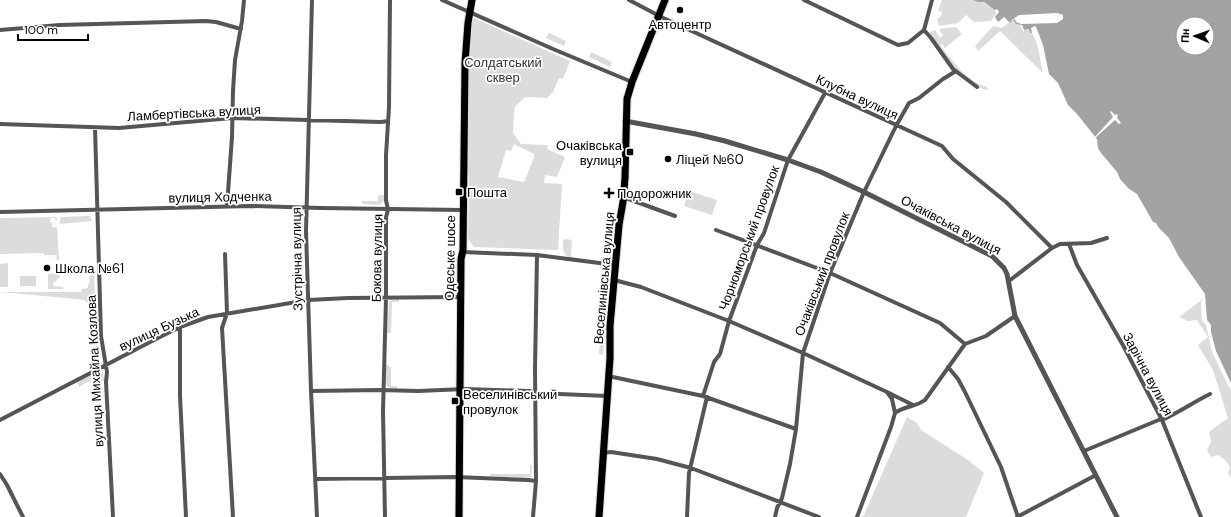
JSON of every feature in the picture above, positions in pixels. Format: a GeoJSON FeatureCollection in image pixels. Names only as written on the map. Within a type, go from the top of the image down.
{"type":"FeatureCollection","features":[{"type":"Feature","properties":{"kind":"highway","name":"Одеське шосе"},"geometry":{"type":"LineString","coordinates":[[459,517],[461,260],[463,252],[465,63],[472,0]]}},
{"type":"Feature","properties":{"kind":"highway","name":"Веселинівська вулиця"},"geometry":{"type":"LineString","coordinates":[[599,517],[615,265],[623,197],[627,99],[632,82],[665,0]]}},
{"type":"Feature","properties":{"kind":"street"},"geometry":{"type":"LineString","coordinates":[[227,206],[235,66],[244,0]]}},
{"type":"Feature","properties":{"kind":"street","name":"Зустрічна вулиця"},"geometry":{"type":"LineString","coordinates":[[312,0],[306,231],[317,517]]}},
{"type":"Feature","properties":{"kind":"street","name":"Бокова вулиця"},"geometry":{"type":"LineString","coordinates":[[385,517],[384,390],[386,224],[388,210],[386,194],[386,143],[388,136],[390,0]]}},
{"type":"Feature","properties":{"kind":"street"},"geometry":{"type":"LineString","coordinates":[[442,0],[632,82]]}},
{"type":"Feature","properties":{"kind":"street","name":"Клубна вулиця"},"geometry":{"type":"LineString","coordinates":[[629,0],[659,16],[942,146],[953,159],[1006,202],[1052,248]]}},
{"type":"Feature","properties":{"kind":"street"},"geometry":{"type":"LineString","coordinates":[[804,0],[898,45],[908,43],[924,30],[932,0]]}},
{"type":"Feature","properties":{"kind":"street"},"geometry":{"type":"LineString","coordinates":[[0,30],[113,23],[206,21],[216,22],[241,29]]}},
{"type":"Feature","properties":{"kind":"street"},"geometry":{"type":"LineString","coordinates":[[924,30],[956,71],[977,87]]}},
{"type":"Feature","properties":{"kind":"street","name":"Очаківський провулок"},"geometry":{"type":"LineString","coordinates":[[775,517],[790,464],[796,429],[803,353],[830,273],[864,192],[896,126],[909,103],[919,98],[943,79],[956,71]]}},
{"type":"Feature","properties":{"kind":"street","name":"Чорноморський провулок"},"geometry":{"type":"LineString","coordinates":[[687,517],[688,482],[705,397],[714,362],[720,354],[729,321],[757,245],[764,233],[788,160],[826,93]]}},
{"type":"Feature","properties":{"kind":"street","name":"Ламбертівська вулиця"},"geometry":{"type":"LineString","coordinates":[[0,124],[95,128],[140,127],[232,118],[388,121]]}},
{"type":"Feature","properties":{"kind":"street","name":"Очаківська вулиця"},"geometry":{"type":"LineString","coordinates":[[626,121],[696,134],[788,160],[821,172],[992,256],[1004,268],[1009,281],[1015,316],[1117,517]]}},
{"type":"Feature","properties":{"kind":"street","name":"вулиця Михайла Козлова"},"geometry":{"type":"LineString","coordinates":[[95,128],[101,336],[106,366],[113,517]]}},
{"type":"Feature","properties":{"kind":"street"},"geometry":{"type":"LineString","coordinates":[[623,197],[675,216]]}},
{"type":"Feature","properties":{"kind":"street","name":"вулиця Ходченка"},"geometry":{"type":"LineString","coordinates":[[0,212],[227,206],[350,209],[379,208],[388,210],[463,210]]}},
{"type":"Feature","properties":{"kind":"street"},"geometry":{"type":"LineString","coordinates":[[716,230],[830,273],[940,323],[965,344]]}},
{"type":"Feature","properties":{"kind":"street"},"geometry":{"type":"LineString","coordinates":[[1009,281],[1052,248],[1060,244],[1091,243],[1107,238]]}},
{"type":"Feature","properties":{"kind":"street","name":"Зарічна вулиця"},"geometry":{"type":"LineString","coordinates":[[1069,244],[1077,265],[1124,347],[1162,419],[1201,517]]}},
{"type":"Feature","properties":{"kind":"street"},"geometry":{"type":"LineString","coordinates":[[463,252],[537,255],[615,265]]}},
{"type":"Feature","properties":{"kind":"street"},"geometry":{"type":"LineString","coordinates":[[225,254],[227,313],[222,328],[233,517]]}},
{"type":"Feature","properties":{"kind":"street"},"geometry":{"type":"LineString","coordinates":[[534,517],[536,481],[535,305],[537,255]]}},
{"type":"Feature","properties":{"kind":"street"},"geometry":{"type":"LineString","coordinates":[[614,280],[641,287],[729,321],[803,353],[914,405]]}},
{"type":"Feature","properties":{"kind":"street","name":"вулиця Бузька"},"geometry":{"type":"LineString","coordinates":[[0,420],[180,327],[208,317],[308,300],[461,297]]}},
{"type":"Feature","properties":{"kind":"street"},"geometry":{"type":"LineString","coordinates":[[895,413],[925,400],[965,344],[986,336],[1015,316]]}},
{"type":"Feature","properties":{"kind":"street"},"geometry":{"type":"LineString","coordinates":[[180,327],[180,396],[186,517]]}},
{"type":"Feature","properties":{"kind":"street"},"geometry":{"type":"LineString","coordinates":[[948,367],[958,379],[965,392],[1001,467],[1018,517],[1096,475]]}},
{"type":"Feature","properties":{"kind":"street"},"geometry":{"type":"LineString","coordinates":[[608,376],[705,397],[796,429]]}},
{"type":"Feature","properties":{"kind":"street"},"geometry":{"type":"LineString","coordinates":[[311,391],[418,391],[460,389],[529,391],[536,393],[607,396]]}},
{"type":"Feature","properties":{"kind":"street"},"geometry":{"type":"LineString","coordinates":[[856,517],[895,413],[892,400],[887,392]]}},
{"type":"Feature","properties":{"kind":"street"},"geometry":{"type":"LineString","coordinates":[[1084,450],[1185,409],[1191,404],[1210,394]]}},
{"type":"Feature","properties":{"kind":"street"},"geometry":{"type":"LineString","coordinates":[[603,453],[611,452],[657,459],[691,468],[819,517]]}},
{"type":"Feature","properties":{"kind":"street"},"geometry":{"type":"LineString","coordinates":[[0,474],[23,517]]}},
{"type":"Feature","properties":{"kind":"street"},"geometry":{"type":"LineString","coordinates":[[316,479],[459,478],[536,481]]}},
{"type":"Feature","properties":{"kind":"green space"},"geometry":{"type":"Polygon","coordinates":[[[942,0],[973,0],[982,2],[995,9],[996,14],[991,21],[974,22],[966,15],[958,23],[939,26],[937,19],[942,14],[941,11],[938,11],[942,0]]]}},
{"type":"Feature","properties":{"kind":"green space","name":"Солдатський сквер"},"geometry":{"type":"Polygon","coordinates":[[[474,18],[570,61],[563,79],[559,78],[553,92],[547,98],[525,97],[515,107],[514,114],[513,133],[521,144],[548,145],[547,149],[565,157],[557,177],[545,175],[544,183],[562,184],[558,250],[474,247],[468,239],[468,66],[471,27],[474,18]],[[514,144],[511,151],[506,150],[498,177],[524,182],[534,158],[534,154],[514,144]]]}},
{"type":"Feature","properties":{"kind":"green space"},"geometry":{"type":"Polygon","coordinates":[[[1013,20],[1015,23],[1020,25],[1024,33],[1024,30],[1026,29],[1031,32],[1034,37],[1038,48],[1043,73],[1000,31],[978,51],[975,46],[993,26],[1002,28],[1013,20]]]}},
{"type":"Feature","properties":{"kind":"green space"},"geometry":{"type":"Polygon","coordinates":[[[957,28],[962,34],[945,48],[942,44],[940,45],[967,76],[973,81],[987,87],[988,90],[979,87],[962,76],[940,50],[930,33],[931,31],[935,30],[940,38],[943,35],[939,29],[957,28]]]}},
{"type":"Feature","properties":{"kind":"green space"},"geometry":{"type":"Polygon","coordinates":[[[549,33],[566,41],[564,46],[546,38],[549,33]]]}},
{"type":"Feature","properties":{"kind":"green space"},"geometry":{"type":"Polygon","coordinates":[[[591,52],[612,62],[610,67],[589,57],[591,52]]]}},
{"type":"Feature","properties":{"kind":"green space"},"geometry":{"type":"Polygon","coordinates":[[[689,191],[717,200],[712,215],[684,206],[689,191]]]}},
{"type":"Feature","properties":{"kind":"green space"},"geometry":{"type":"Polygon","coordinates":[[[378,195],[384,195],[384,200],[380,205],[362,204],[362,201],[378,201],[378,195]]]}},
{"type":"Feature","properties":{"kind":"green space"},"geometry":{"type":"Polygon","coordinates":[[[90,216],[92,221],[60,224],[60,217],[90,216]]]}},
{"type":"Feature","properties":{"kind":"green space"},"geometry":{"type":"Polygon","coordinates":[[[57,217],[57,220],[55,220],[55,218],[51,218],[50,222],[54,224],[51,225],[52,227],[57,227],[59,261],[56,259],[57,255],[54,255],[53,259],[53,255],[44,255],[44,253],[0,254],[0,218],[57,217]]]}},
{"type":"Feature","properties":{"kind":"green space"},"geometry":{"type":"Polygon","coordinates":[[[614,226],[612,253],[607,253],[610,227],[614,226]]]}},
{"type":"Feature","properties":{"kind":"green space"},"geometry":{"type":"Polygon","coordinates":[[[563,240],[572,240],[571,257],[599,261],[569,258],[563,250],[563,240]]]}},
{"type":"Feature","properties":{"kind":"green space"},"geometry":{"type":"Polygon","coordinates":[[[8,263],[8,287],[0,287],[0,264],[8,263]]]}},
{"type":"Feature","properties":{"kind":"green space"},"geometry":{"type":"Polygon","coordinates":[[[94,269],[95,302],[0,292],[81,292],[82,289],[88,288],[88,280],[89,285],[89,277],[93,274],[94,269]]]}},
{"type":"Feature","properties":{"kind":"green space"},"geometry":{"type":"Polygon","coordinates":[[[58,273],[60,277],[53,283],[53,286],[63,287],[63,289],[48,289],[48,274],[58,273]]]}},
{"type":"Feature","properties":{"kind":"green space"},"geometry":{"type":"Polygon","coordinates":[[[20,276],[36,276],[36,286],[20,286],[20,276]]]}},
{"type":"Feature","properties":{"kind":"green space"},"geometry":{"type":"Polygon","coordinates":[[[1204,298],[1201,302],[1202,321],[1206,325],[1212,352],[1231,391],[1231,478],[1228,473],[1230,467],[1225,460],[1218,455],[1211,457],[1207,450],[1211,442],[1209,432],[1228,418],[1213,370],[1198,345],[1208,337],[1197,320],[1188,321],[1179,317],[1204,298]]]}},
{"type":"Feature","properties":{"kind":"green space"},"geometry":{"type":"Polygon","coordinates":[[[399,299],[399,302],[392,302],[391,333],[387,333],[389,302],[399,299]]]}},
{"type":"Feature","properties":{"kind":"green space"},"geometry":{"type":"Polygon","coordinates":[[[601,326],[606,327],[603,355],[599,354],[601,326]]]}},
{"type":"Feature","properties":{"kind":"green space"},"geometry":{"type":"Polygon","coordinates":[[[386,365],[391,367],[391,386],[397,386],[397,389],[389,388],[386,385],[386,365]]]}},
{"type":"Feature","properties":{"kind":"green space"},"geometry":{"type":"Polygon","coordinates":[[[98,371],[103,373],[104,381],[101,381],[100,375],[79,387],[77,382],[98,371]]]}},
{"type":"Feature","properties":{"kind":"green space"},"geometry":{"type":"Polygon","coordinates":[[[907,417],[917,423],[921,430],[968,460],[984,473],[966,517],[863,517],[907,417]]]}},
{"type":"Feature","properties":{"kind":"green space"},"geometry":{"type":"Polygon","coordinates":[[[530,464],[532,466],[531,477],[519,478],[490,476],[490,474],[530,474],[530,464]]]}},
{"type":"Feature","properties":{"kind":"shaded area"},"geometry":{"type":"Polygon","coordinates":[[[973,0],[1231,0],[1231,383],[1216,351],[1211,332],[1211,325],[1207,320],[1205,294],[1179,257],[1169,238],[1156,223],[1153,222],[1137,194],[1128,188],[1120,179],[1117,172],[1098,148],[1097,139],[1068,105],[1058,83],[1049,74],[1043,45],[1036,27],[1031,28],[1031,33],[1028,29],[1024,30],[1022,25],[1016,24],[1013,20],[1010,23],[1004,17],[998,22],[995,17],[999,12],[997,9],[995,10],[984,2],[973,0]]]}},
{"type":"Feature","properties":{"kind":"pier"},"geometry":{"type":"Polygon","coordinates":[[[1057,13],[1063,15],[1063,19],[1057,23],[1021,24],[1016,22],[1015,19],[1009,22],[1019,15],[1057,13]]]}},
{"type":"Feature","properties":{"kind":"pier"},"geometry":{"type":"Polygon","coordinates":[[[1111,111],[1115,115],[1117,114],[1117,118],[1121,123],[1119,124],[1115,120],[1094,139],[1113,117],[1110,112],[1111,111]]]}},
{"type":"Feature","properties":{"kind":"place","name":"Автоцентр"},"geometry":{"type":"Point","coordinates":[680,10]}},
{"type":"Feature","properties":{"kind":"place","name":"Очаківська вулиця"},"geometry":{"type":"Point","coordinates":[630,152]}},
{"type":"Feature","properties":{"kind":"place","name":"Ліцей №60"},"geometry":{"type":"Point","coordinates":[668,159]}},
{"type":"Feature","properties":{"kind":"place","name":"Пошта"},"geometry":{"type":"Point","coordinates":[459,192]}},
{"type":"Feature","properties":{"kind":"place","name":"Подорожник"},"geometry":{"type":"Point","coordinates":[609,193]}},
{"type":"Feature","properties":{"kind":"place","name":"Школа №61"},"geometry":{"type":"Point","coordinates":[47,268]}},
{"type":"Feature","properties":{"kind":"place","name":"Веселинівський провулок"},"geometry":{"type":"Point","coordinates":[455,401]}}]}
